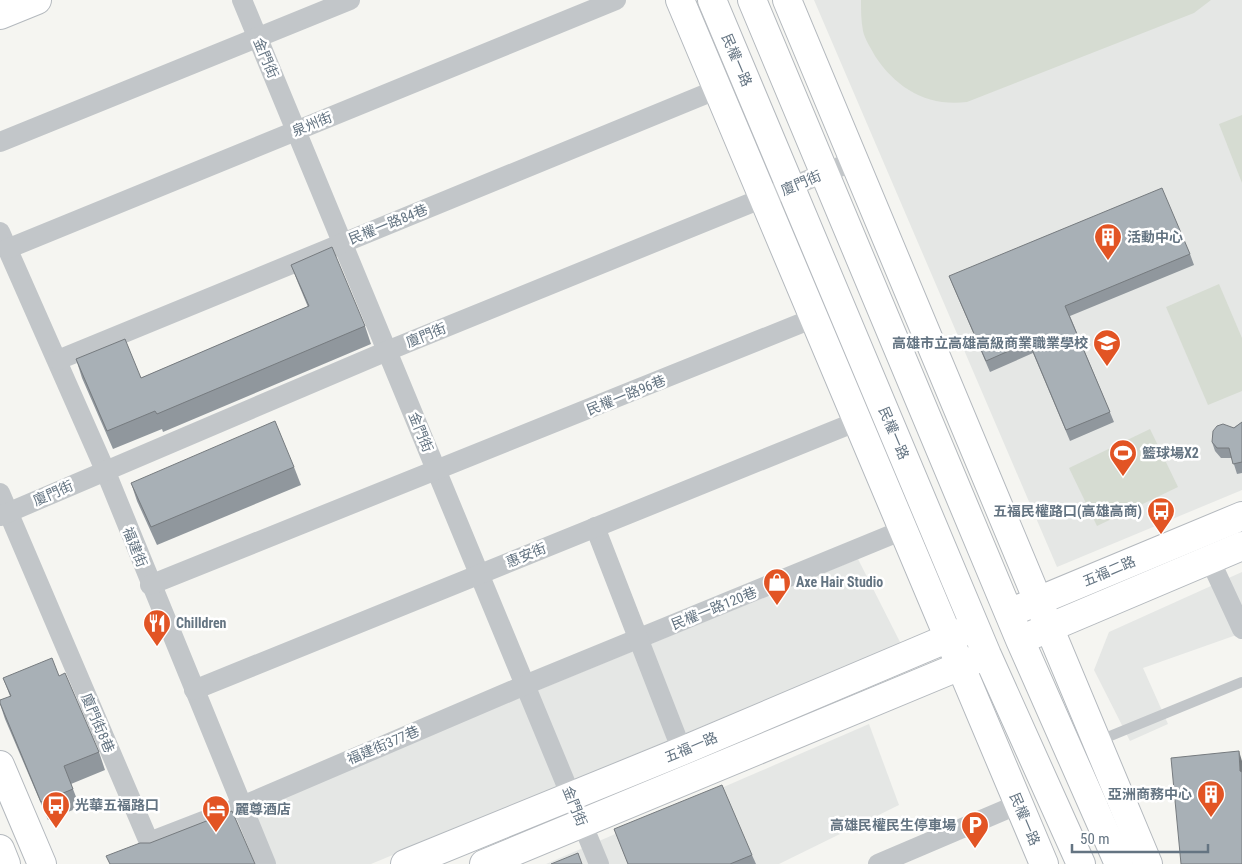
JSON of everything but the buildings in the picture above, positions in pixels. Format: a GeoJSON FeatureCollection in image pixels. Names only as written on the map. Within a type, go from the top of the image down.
{"type":"FeatureCollection","features":[{"type":"Feature","properties":{"kind":"street"},"geometry":{"type":"LineString","coordinates":[[0,15],[37,0]]}},
{"type":"Feature","properties":{"kind":"street","name":"金門街"},"geometry":{"type":"LineString","coordinates":[[242,0],[599,864]]}},
{"type":"Feature","properties":{"kind":"street"},"geometry":{"type":"LineString","coordinates":[[0,142],[350,0]]}},
{"type":"Feature","properties":{"kind":"street","name":"泉州街"},"geometry":{"type":"LineString","coordinates":[[4,240],[297,131],[616,0]]}},
{"type":"Feature","properties":{"kind":"street","name":"民權一路"},"geometry":{"type":"LineString","coordinates":[[680,0],[1044,864]]}},
{"type":"Feature","properties":{"kind":"street","name":"民權一路"},"geometry":{"type":"LineString","coordinates":[[712,0],[987,655],[1081,864]]}},
{"type":"Feature","properties":{"kind":"street"},"geometry":{"type":"LineString","coordinates":[[752,0],[823,174],[1020,640],[1119,864]]}},
{"type":"Feature","properties":{"kind":"street"},"geometry":{"type":"LineString","coordinates":[[787,0],[1148,864]]}},
{"type":"Feature","properties":{"kind":"street","name":"民權一路84巷"},"geometry":{"type":"LineString","coordinates":[[58,360],[718,89]]}},
{"type":"Feature","properties":{"kind":"street","name":"廈門街"},"geometry":{"type":"LineString","coordinates":[[4,515],[105,470],[387,351],[854,161]]}},
{"type":"Feature","properties":{"kind":"street","name":"福建街"},"geometry":{"type":"LineString","coordinates":[[4,240],[105,470],[150,585],[266,864]]}},
{"type":"Feature","properties":{"kind":"street","name":"民權一路96巷"},"geometry":{"type":"LineString","coordinates":[[150,585],[814,318]]}},
{"type":"Feature","properties":{"kind":"street","name":"惠安街"},"geometry":{"type":"LineString","coordinates":[[194,690],[858,421]]}},
{"type":"Feature","properties":{"kind":"street"},"geometry":{"type":"LineString","coordinates":[[0,493],[4,515]]}},
{"type":"Feature","properties":{"kind":"street","name":"廈門街8巷"},"geometry":{"type":"LineString","coordinates":[[4,515],[148,842],[242,806]]}},
{"type":"Feature","properties":{"kind":"street","name":"五福二路"},"geometry":{"type":"LineString","coordinates":[[976,627],[1242,516]]}},
{"type":"Feature","properties":{"kind":"street"},"geometry":{"type":"LineString","coordinates":[[595,527],[682,751]]}},
{"type":"Feature","properties":{"kind":"street","name":"民權一路120巷"},"geometry":{"type":"LineString","coordinates":[[525,685],[903,530]]}},
{"type":"Feature","properties":{"kind":"street"},"geometry":{"type":"LineString","coordinates":[[1198,534],[1242,629]]}},
{"type":"Feature","properties":{"kind":"street","name":"五福二路"},"geometry":{"type":"LineString","coordinates":[[1050,627],[1242,546]]}},
{"type":"Feature","properties":{"kind":"street","name":"五福一路"},"geometry":{"type":"LineString","coordinates":[[406,864],[682,751],[976,627]]}},
{"type":"Feature","properties":{"kind":"street","name":"五福一路"},"geometry":{"type":"LineString","coordinates":[[484,864],[961,666],[1050,627]]}},
{"type":"Feature","properties":{"kind":"street","name":"福建街377巷"},"geometry":{"type":"LineString","coordinates":[[242,806],[525,685]]}},
{"type":"Feature","properties":{"kind":"street"},"geometry":{"type":"LineString","coordinates":[[0,765],[42,864]]}},
{"type":"Feature","properties":{"kind":"street"},"geometry":{"type":"LineString","coordinates":[[878,864],[1019,804]]}},
{"type":"Feature","properties":{"kind":"street"},"geometry":{"type":"LineString","coordinates":[[0,849],[6,864]]}},
{"type":"Feature","properties":{"kind":"lane"},"geometry":{"type":"LineString","coordinates":[[1097,741],[1242,682]]}},
{"type":"Feature","properties":{"kind":"shaded area","name":"高雄市立高雄高級商業職業學校"},"geometry":{"type":"Polygon","coordinates":[[[814,0],[1242,0],[1242,490],[1057,567],[814,0]]]}},
{"type":"Feature","properties":{"kind":"shaded area"},"geometry":{"type":"Polygon","coordinates":[[[861,0],[1211,0],[1194,13],[967,102],[952,103],[926,98],[914,93],[903,86],[883,67],[864,34],[861,19],[861,0]]]}},
{"type":"Feature","properties":{"kind":"shaded area"},"geometry":{"type":"Polygon","coordinates":[[[1242,115],[1242,183],[1219,124],[1242,115]]]}},
{"type":"Feature","properties":{"kind":"shaded area"},"geometry":{"type":"Polygon","coordinates":[[[1219,284],[1242,338],[1242,391],[1208,405],[1166,307],[1219,284]]]}},
{"type":"Feature","properties":{"kind":"shaded area","name":"籃球場X2"},"geometry":{"type":"Polygon","coordinates":[[[1150,429],[1178,487],[1097,526],[1069,468],[1150,429]]]}},
{"type":"Feature","properties":{"kind":"shaded area"},"geometry":{"type":"Polygon","coordinates":[[[858,559],[901,644],[371,864],[114,864],[858,559]]]}},
{"type":"Feature","properties":{"kind":"shaded area"},"geometry":{"type":"Polygon","coordinates":[[[1242,572],[1242,633],[1143,668],[1168,724],[1130,741],[1094,670],[1109,632],[1242,572]]]}},
{"type":"Feature","properties":{"kind":"shaded area"},"geometry":{"type":"Polygon","coordinates":[[[869,724],[899,805],[779,864],[546,864],[869,724]]]}},
{"type":"Feature","properties":{"kind":"place","name":"活動中心"},"geometry":{"type":"Point","coordinates":[1108,261]}},
{"type":"Feature","properties":{"kind":"place","name":"高雄市立高雄高級商業職業學校"},"geometry":{"type":"Point","coordinates":[1107,367]}},
{"type":"Feature","properties":{"kind":"place","name":"籃球場X2"},"geometry":{"type":"Point","coordinates":[1123,477]}},
{"type":"Feature","properties":{"kind":"place","name":"五福民權路口(高雄高商)"},"geometry":{"type":"Point","coordinates":[1161,535]}},
{"type":"Feature","properties":{"kind":"place","name":"Axe Hair Studio"},"geometry":{"type":"Point","coordinates":[777,606]}},
{"type":"Feature","properties":{"kind":"place","name":"Chilldren"},"geometry":{"type":"Point","coordinates":[157,647]}},
{"type":"Feature","properties":{"kind":"place","name":"亞洲商務中心"},"geometry":{"type":"Point","coordinates":[1211,818]}},
{"type":"Feature","properties":{"kind":"place","name":"光華五福路口"},"geometry":{"type":"Point","coordinates":[56,829]}},
{"type":"Feature","properties":{"kind":"place","name":"麗尊酒店"},"geometry":{"type":"Point","coordinates":[216,833]}},
{"type":"Feature","properties":{"kind":"place","name":"高雄民權民生停車場"},"geometry":{"type":"Point","coordinates":[975,849]}}]}
